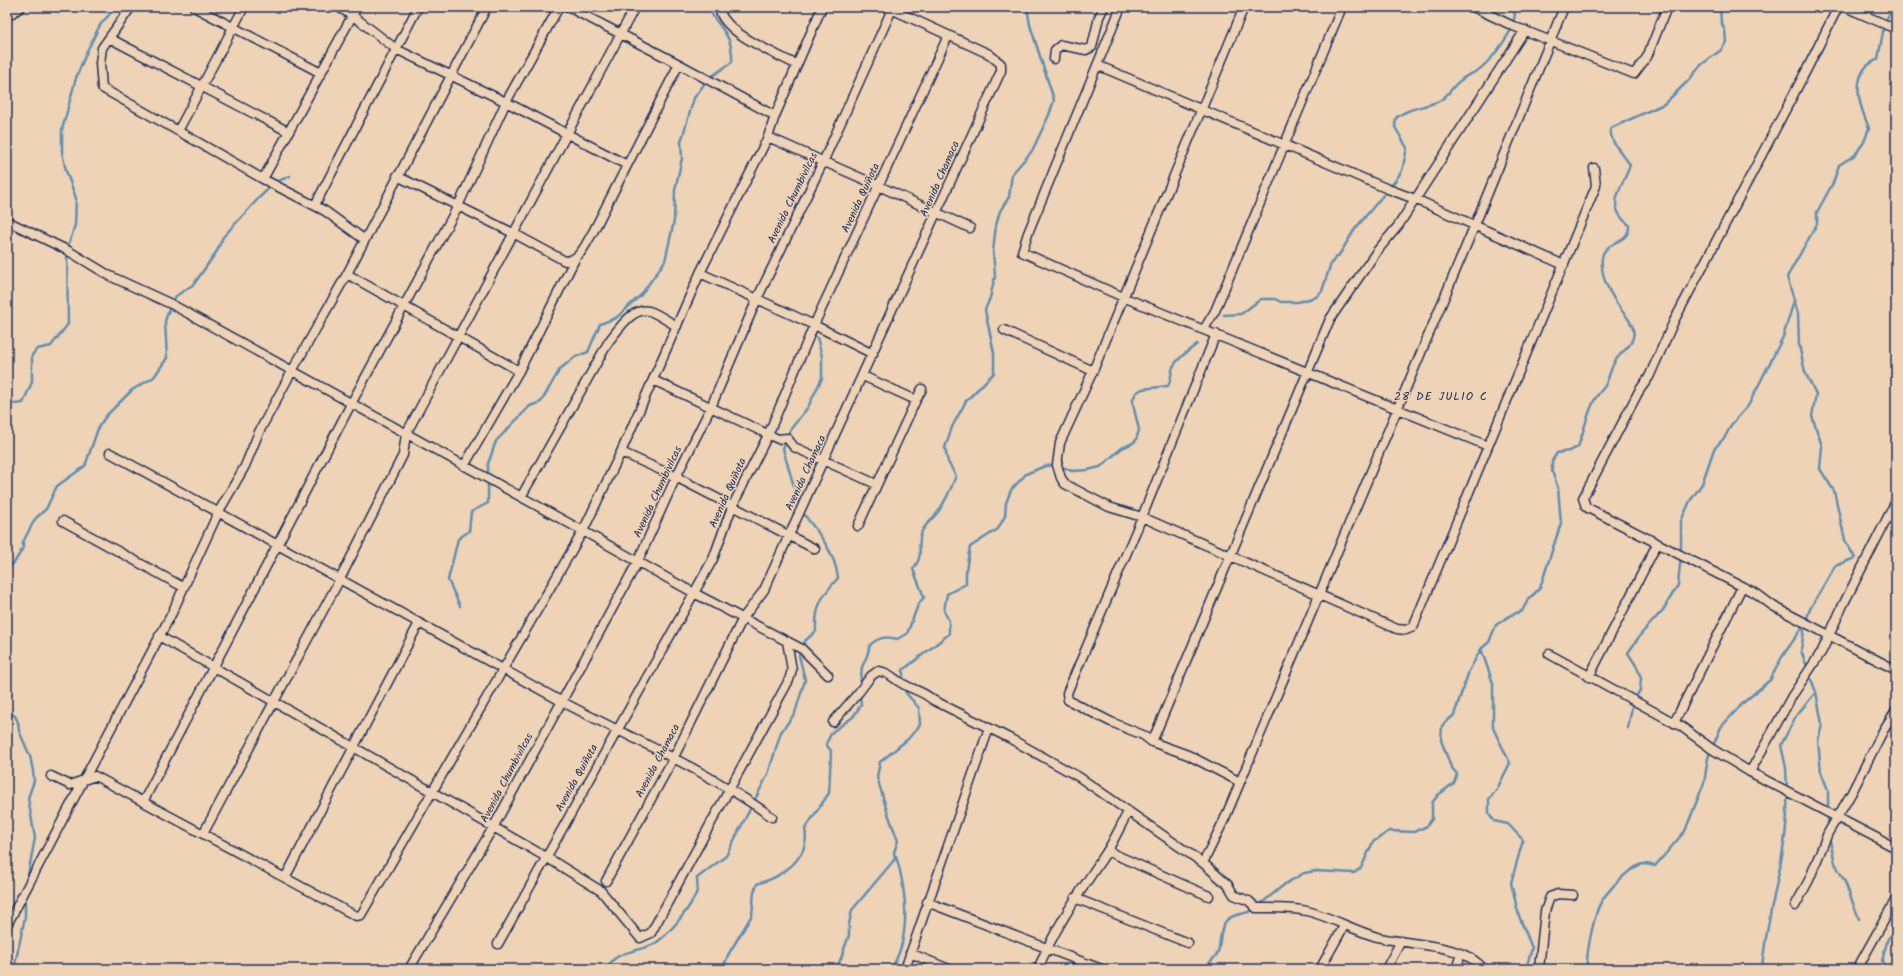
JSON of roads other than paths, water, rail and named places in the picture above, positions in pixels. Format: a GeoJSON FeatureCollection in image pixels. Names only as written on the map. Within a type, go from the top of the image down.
{"type":"FeatureCollection","features":[{"type":"Feature","properties":{"kind":"street"},"geometry":{"type":"LineString","coordinates":[[7,17],[21,7]]}},
{"type":"Feature","properties":{"kind":"street"},"geometry":{"type":"LineString","coordinates":[[131,7],[102,48],[100,63],[102,88],[263,179],[315,206],[365,240]]}},
{"type":"Feature","properties":{"kind":"street"},"geometry":{"type":"LineString","coordinates":[[194,7],[321,73]]}},
{"type":"Feature","properties":{"kind":"street"},"geometry":{"type":"LineString","coordinates":[[178,131],[244,7]]}},
{"type":"Feature","properties":{"kind":"street"},"geometry":{"type":"LineString","coordinates":[[338,7],[352,15],[396,49],[506,102],[628,166]]}},
{"type":"Feature","properties":{"kind":"street"},"geometry":{"type":"LineString","coordinates":[[263,179],[356,7]]}},
{"type":"Feature","properties":{"kind":"street"},"geometry":{"type":"LineString","coordinates":[[315,206],[418,7]]}},
{"type":"Feature","properties":{"kind":"street"},"geometry":{"type":"LineString","coordinates":[[7,925],[159,636],[218,512],[245,466],[259,432],[347,274],[397,176],[487,7]]}},
{"type":"Feature","properties":{"kind":"street"},"geometry":{"type":"LineString","coordinates":[[143,802],[351,404],[458,206],[506,102],[559,7]]}},
{"type":"Feature","properties":{"kind":"street"},"geometry":{"type":"LineString","coordinates":[[568,7],[679,64],[774,116]]}},
{"type":"Feature","properties":{"kind":"street"},"geometry":{"type":"LineString","coordinates":[[203,834],[340,579],[403,455],[406,434],[635,7]]}},
{"type":"Feature","properties":{"kind":"street"},"geometry":{"type":"LineString","coordinates":[[719,7],[720,15],[734,31],[797,65]]}},
{"type":"Feature","properties":{"kind":"street"},"geometry":{"type":"LineString","coordinates":[[51,776],[70,785],[95,776],[356,916],[361,915],[583,531],[621,452],[700,273],[768,137],[774,116],[821,9],[812,7]]}},
{"type":"Feature","properties":{"kind":"street"},"geometry":{"type":"LineString","coordinates":[[1054,59],[1055,50],[1061,45],[1086,50],[1092,47],[1099,17],[1104,7]]}},
{"type":"Feature","properties":{"kind":"street"},"geometry":{"type":"LineString","coordinates":[[1121,7],[1028,233],[1022,252],[1123,297],[1488,446]]}},
{"type":"Feature","properties":{"kind":"street"},"geometry":{"type":"LineString","coordinates":[[1244,7],[1093,371],[1060,443],[1057,465],[1061,478],[1065,484],[1109,506],[1142,518],[1397,629],[1406,630],[1413,627],[1596,186],[1594,168]]}},
{"type":"Feature","properties":{"kind":"street"},"geometry":{"type":"LineString","coordinates":[[1204,329],[1215,311],[1342,7]]}},
{"type":"Feature","properties":{"kind":"street"},"geometry":{"type":"LineString","coordinates":[[1472,7],[1551,41],[1634,74],[1647,57],[1667,7]]}},
{"type":"Feature","properties":{"kind":"street"},"geometry":{"type":"LineString","coordinates":[[1203,863],[1240,782],[1319,595],[1564,7]]}},
{"type":"Feature","properties":{"kind":"street"},"geometry":{"type":"LineString","coordinates":[[1838,7],[1807,69],[1674,321],[1649,377],[1639,391],[1583,498],[1586,507],[1757,594],[1780,610],[1896,670]]}},
{"type":"Feature","properties":{"kind":"street"},"geometry":{"type":"LineString","coordinates":[[1845,7],[1896,29]]}},
{"type":"Feature","properties":{"kind":"street"},"geometry":{"type":"LineString","coordinates":[[890,8],[948,36]]}},
{"type":"Feature","properties":{"kind":"street","name":"Avenida Chumbivilcas"},"geometry":{"type":"LineString","coordinates":[[409,969],[494,826],[637,562],[711,406],[757,299],[822,162],[890,8]]}},
{"type":"Feature","properties":{"kind":"street"},"geometry":{"type":"LineString","coordinates":[[1152,742],[1330,319],[1377,251],[1398,226],[1525,30]]}},
{"type":"Feature","properties":{"kind":"street","name":"Avenida Chamaca"},"geometry":{"type":"LineString","coordinates":[[606,881],[673,759],[743,618],[764,590],[1001,71],[1001,64],[989,54],[948,36]]}},
{"type":"Feature","properties":{"kind":"street","name":"Avenida Quiñota"},"geometry":{"type":"LineString","coordinates":[[498,944],[713,558],[732,506],[768,435],[814,325],[948,36]]}},
{"type":"Feature","properties":{"kind":"street"},"geometry":{"type":"LineString","coordinates":[[109,38],[289,132]]}},
{"type":"Feature","properties":{"kind":"street"},"geometry":{"type":"LineString","coordinates":[[464,466],[519,371],[575,259],[593,232],[679,64]]}},
{"type":"Feature","properties":{"kind":"street"},"geometry":{"type":"LineString","coordinates":[[1097,65],[1200,110],[1415,199],[1564,265]]}},
{"type":"Feature","properties":{"kind":"street"},"geometry":{"type":"LineString","coordinates":[[768,137],[970,228]]}},
{"type":"Feature","properties":{"kind":"street"},"geometry":{"type":"LineString","coordinates":[[397,176],[513,233],[565,261],[575,259]]}},
{"type":"Feature","properties":{"kind":"street"},"geometry":{"type":"LineString","coordinates":[[7,221],[67,250],[110,276],[171,304],[637,562],[802,649],[828,675]]}},
{"type":"Feature","properties":{"kind":"street"},"geometry":{"type":"LineString","coordinates":[[700,273],[814,325],[872,354]]}},
{"type":"Feature","properties":{"kind":"street"},"geometry":{"type":"LineString","coordinates":[[347,274],[519,371]]}},
{"type":"Feature","properties":{"kind":"street"},"geometry":{"type":"LineString","coordinates":[[521,497],[609,341],[628,319],[638,311],[651,311],[677,326]]}},
{"type":"Feature","properties":{"kind":"street"},"geometry":{"type":"LineString","coordinates":[[1004,330],[1093,371]]}},
{"type":"Feature","properties":{"kind":"street"},"geometry":{"type":"LineString","coordinates":[[1216,334],[1142,518],[1067,693],[1068,700],[1110,722],[1143,736],[1152,742],[1178,750],[1240,782]]}},
{"type":"Feature","properties":{"kind":"street"},"geometry":{"type":"LineString","coordinates":[[863,376],[916,400]]}},
{"type":"Feature","properties":{"kind":"street"},"geometry":{"type":"LineString","coordinates":[[653,380],[711,406],[768,435],[778,439],[787,438],[794,447],[876,484]]}},
{"type":"Feature","properties":{"kind":"street"},"geometry":{"type":"LineString","coordinates":[[858,526],[876,484],[922,389]]}},
{"type":"Feature","properties":{"kind":"street"},"geometry":{"type":"LineString","coordinates":[[621,452],[676,477],[815,549]]}},
{"type":"Feature","properties":{"kind":"street"},"geometry":{"type":"LineString","coordinates":[[110,453],[503,669],[673,759],[753,803],[772,817]]}},
{"type":"Feature","properties":{"kind":"street"},"geometry":{"type":"LineString","coordinates":[[1750,772],[1792,696],[1822,651],[1828,634],[1896,501]]}},
{"type":"Feature","properties":{"kind":"street"},"geometry":{"type":"LineString","coordinates":[[63,521],[183,587]]}},
{"type":"Feature","properties":{"kind":"street"},"geometry":{"type":"LineString","coordinates":[[1589,677],[1657,544]]}},
{"type":"Feature","properties":{"kind":"street"},"geometry":{"type":"LineString","coordinates":[[1674,723],[1742,587]]}},
{"type":"Feature","properties":{"kind":"street"},"geometry":{"type":"LineString","coordinates":[[285,878],[419,623]]}},
{"type":"Feature","properties":{"kind":"street"},"geometry":{"type":"LineString","coordinates":[[159,636],[433,791],[546,857],[600,891],[640,938],[651,933],[789,680],[792,670],[787,641]]}},
{"type":"Feature","properties":{"kind":"street"},"geometry":{"type":"LineString","coordinates":[[1549,654],[1674,723],[1750,772],[1896,848]]}},
{"type":"Feature","properties":{"kind":"street"},"geometry":{"type":"LineString","coordinates":[[833,722],[871,676],[878,671],[889,673],[903,684],[923,692],[933,700],[1079,777],[1203,863],[1228,885],[1234,895],[1248,901],[1256,908],[1286,908],[1308,911],[1344,926],[1378,937],[1417,942],[1461,954],[1479,963],[1483,969]]}},
{"type":"Feature","properties":{"kind":"street"},"geometry":{"type":"LineString","coordinates":[[1795,906],[1809,880],[1828,833],[1838,818],[1883,731],[1896,710]]}},
{"type":"Feature","properties":{"kind":"street"},"geometry":{"type":"LineString","coordinates":[[905,969],[988,728]]}},
{"type":"Feature","properties":{"kind":"street"},"geometry":{"type":"LineString","coordinates":[[1038,969],[1047,948],[1075,898],[1107,851],[1128,812]]}},
{"type":"Feature","properties":{"kind":"street"},"geometry":{"type":"LineString","coordinates":[[1107,851],[1209,896]]}},
{"type":"Feature","properties":{"kind":"street"},"geometry":{"type":"LineString","coordinates":[[1539,969],[1545,911],[1550,897],[1558,894],[1573,895]]}},
{"type":"Feature","properties":{"kind":"street"},"geometry":{"type":"LineString","coordinates":[[1075,898],[1188,943]]}},
{"type":"Feature","properties":{"kind":"street"},"geometry":{"type":"LineString","coordinates":[[1857,969],[1896,899]]}},
{"type":"Feature","properties":{"kind":"street"},"geometry":{"type":"LineString","coordinates":[[927,902],[1101,969]]}},
{"type":"Feature","properties":{"kind":"street"},"geometry":{"type":"LineString","coordinates":[[1320,969],[1344,926]]}},
{"type":"Feature","properties":{"kind":"street"},"geometry":{"type":"LineString","coordinates":[[1386,969],[1401,941]]}},
{"type":"Feature","properties":{"kind":"street"},"geometry":{"type":"LineString","coordinates":[[910,953],[949,969]]}},
{"type":"Feature","properties":{"kind":"street"},"geometry":{"type":"LineString","coordinates":[[1456,969],[1461,954]]}},
{"type":"Feature","properties":{"kind":"waterway"},"geometry":{"type":"LineString","coordinates":[[7,400],[16,404],[23,403],[32,382],[32,355],[37,349],[51,346],[68,324],[67,250],[75,225],[76,198],[66,171],[62,152],[62,130],[76,78],[87,51],[100,25],[116,7]]}},
{"type":"Feature","properties":{"kind":"waterway"},"geometry":{"type":"LineString","coordinates":[[460,606],[448,580],[458,539],[469,531],[471,512],[488,503],[488,464],[496,441],[530,406],[541,402],[560,369],[575,357],[588,352],[600,324],[616,318],[641,295],[665,261],[674,221],[675,190],[682,158],[681,142],[694,98],[708,79],[732,62],[732,52],[728,37],[708,7]]}},
{"type":"Feature","properties":{"kind":"waterway"},"geometry":{"type":"LineString","coordinates":[[860,687],[862,667],[870,645],[876,640],[886,637],[897,639],[907,634],[918,605],[924,597],[913,569],[919,559],[919,541],[922,531],[941,508],[956,476],[948,462],[945,448],[952,427],[966,401],[994,373],[994,353],[985,310],[990,298],[995,276],[993,251],[996,225],[1000,211],[1009,197],[1012,174],[1032,151],[1049,115],[1054,100],[1030,25],[1027,7]]}},
{"type":"Feature","properties":{"kind":"waterway"},"geometry":{"type":"LineString","coordinates":[[1512,7],[1515,15],[1513,23]]}},
{"type":"Feature","properties":{"kind":"waterway"},"geometry":{"type":"LineString","coordinates":[[1258,906],[1285,884],[1304,873],[1316,871],[1354,873],[1361,868],[1373,842],[1389,831],[1414,832],[1427,826],[1432,819],[1432,803],[1438,795],[1454,783],[1457,774],[1451,767],[1441,740],[1442,726],[1454,715],[1469,671],[1481,649],[1489,642],[1496,625],[1511,615],[1522,611],[1528,600],[1540,588],[1561,523],[1558,488],[1552,471],[1552,461],[1557,453],[1569,451],[1578,447],[1595,399],[1606,384],[1615,361],[1633,339],[1634,334],[1629,319],[1610,292],[1602,265],[1604,252],[1607,248],[1625,236],[1629,225],[1621,218],[1617,210],[1616,203],[1617,196],[1630,165],[1614,143],[1611,128],[1664,104],[1688,81],[1701,65],[1721,50],[1726,42],[1725,31],[1721,22],[1720,7]]}},
{"type":"Feature","properties":{"kind":"waterway"},"geometry":{"type":"LineString","coordinates":[[1885,22],[1893,7]]}},
{"type":"Feature","properties":{"kind":"waterway"},"geometry":{"type":"LineString","coordinates":[[1808,669],[1801,651],[1805,623],[1810,609],[1835,566],[1855,558],[1845,540],[1834,491],[1820,469],[1822,446],[1812,416],[1816,394],[1805,372],[1799,345],[1798,313],[1787,277],[1817,224],[1817,212],[1833,183],[1839,165],[1855,155],[1864,142],[1869,128],[1859,98],[1859,82],[1865,68],[1878,59],[1884,26]]}},
{"type":"Feature","properties":{"kind":"waterway"},"geometry":{"type":"LineString","coordinates":[[1224,315],[1241,314],[1261,299],[1275,299],[1281,302],[1298,302],[1316,297],[1322,291],[1331,263],[1339,255],[1355,229],[1402,171],[1407,148],[1395,127],[1396,118],[1406,112],[1442,99],[1464,77],[1477,71],[1488,62],[1501,46],[1512,28]]}},
{"type":"Feature","properties":{"kind":"waterway"},"geometry":{"type":"LineString","coordinates":[[276,182],[290,176]]}},
{"type":"Feature","properties":{"kind":"waterway"},"geometry":{"type":"LineString","coordinates":[[7,567],[14,563],[23,548],[23,542],[35,519],[46,509],[57,486],[85,466],[99,426],[107,415],[132,390],[154,377],[167,358],[165,321],[171,304],[176,296],[194,284],[217,251],[223,237],[272,185]]}},
{"type":"Feature","properties":{"kind":"waterway"},"geometry":{"type":"LineString","coordinates":[[1628,728],[1633,702],[1640,690],[1641,678],[1637,667],[1628,653],[1641,634],[1663,610],[1678,585],[1681,555],[1681,521],[1690,501],[1702,484],[1714,449],[1725,437],[1731,425],[1748,406],[1783,337],[1794,301]]}},
{"type":"Feature","properties":{"kind":"waterway"},"geometry":{"type":"LineString","coordinates":[[800,507],[783,449],[790,430],[808,407],[822,378],[822,357],[817,337]]}},
{"type":"Feature","properties":{"kind":"waterway"},"geometry":{"type":"LineString","coordinates":[[903,681],[903,670],[949,634],[949,621],[944,611],[947,594],[966,584],[966,570],[970,547],[998,529],[1005,516],[1006,503],[1011,490],[1026,474],[1045,466],[1057,465],[1072,471],[1088,470],[1100,467],[1122,448],[1133,443],[1136,440],[1139,430],[1133,404],[1133,399],[1136,393],[1142,389],[1168,386],[1175,364],[1197,344]]}},
{"type":"Feature","properties":{"kind":"waterway"},"geometry":{"type":"LineString","coordinates":[[608,969],[610,963],[615,958],[657,942],[668,932],[686,911],[697,891],[697,878],[726,856],[768,774],[781,732],[795,713],[805,680],[799,655],[805,641],[816,631],[818,608],[824,596],[838,578],[830,551],[820,535],[802,512]]}},
{"type":"Feature","properties":{"kind":"waterway"},"geometry":{"type":"LineString","coordinates":[[1587,969],[1590,937],[1597,912],[1602,901],[1618,881],[1631,870],[1643,864],[1655,866],[1685,831],[1704,783],[1708,758],[1721,727],[1743,703],[1770,680],[1782,657],[1804,625]]}},
{"type":"Feature","properties":{"kind":"waterway"},"geometry":{"type":"LineString","coordinates":[[1481,649],[1493,683],[1493,728],[1510,763],[1497,789],[1489,799],[1489,813],[1494,821],[1508,824],[1523,840],[1511,883],[1519,916],[1532,948],[1526,968],[1524,969]]}},
{"type":"Feature","properties":{"kind":"waterway"},"geometry":{"type":"LineString","coordinates":[[1787,789],[1786,768],[1781,745],[1796,716],[1816,692],[1809,674]]}},
{"type":"Feature","properties":{"kind":"waterway"},"geometry":{"type":"LineString","coordinates":[[834,969],[840,961],[849,935],[849,924],[852,910],[895,859],[894,852],[898,841],[877,777],[880,762],[908,739],[920,725],[919,708],[906,693],[904,688]]}},
{"type":"Feature","properties":{"kind":"waterway"},"geometry":{"type":"LineString","coordinates":[[1816,692],[1822,724],[1818,741],[1821,772],[1828,790],[1828,810]]}},
{"type":"Feature","properties":{"kind":"waterway"},"geometry":{"type":"LineString","coordinates":[[723,969],[728,955],[752,915],[754,892],[757,884],[769,880],[786,870],[792,865],[803,849],[806,836],[805,829],[829,793],[831,751],[826,744],[832,732],[853,717],[861,705],[860,694]]}},
{"type":"Feature","properties":{"kind":"waterway"},"geometry":{"type":"LineString","coordinates":[[7,711],[15,716],[18,722],[19,731],[30,756],[33,771],[34,781],[28,798],[35,838],[27,880]]}},
{"type":"Feature","properties":{"kind":"waterway"},"geometry":{"type":"LineString","coordinates":[[1762,969],[1764,947],[1785,837],[1787,794]]}},
{"type":"Feature","properties":{"kind":"waterway"},"geometry":{"type":"LineString","coordinates":[[1828,815],[1828,826]]}},
{"type":"Feature","properties":{"kind":"waterway"},"geometry":{"type":"LineString","coordinates":[[1829,837],[1835,863],[1845,882],[1859,919]]}},
{"type":"Feature","properties":{"kind":"waterway"},"geometry":{"type":"LineString","coordinates":[[890,969],[895,962],[901,947],[905,924],[904,890],[896,856]]}},
{"type":"Feature","properties":{"kind":"waterway"},"geometry":{"type":"LineString","coordinates":[[14,969],[25,917],[25,897]]}},
{"type":"Feature","properties":{"kind":"waterway"},"geometry":{"type":"LineString","coordinates":[[1204,969],[1218,952],[1225,922],[1231,917],[1254,909]]}},
{"type":"Feature","properties":{"kind":"waterway"},"geometry":{"type":"LineString","coordinates":[[1884,969],[1882,961],[1888,938],[1896,934]]}},
{"type":"Feature","properties":{"kind":"district","name":"28 DE JULIO C"},"geometry":{"type":"Point","coordinates":[1441,396]}}]}
